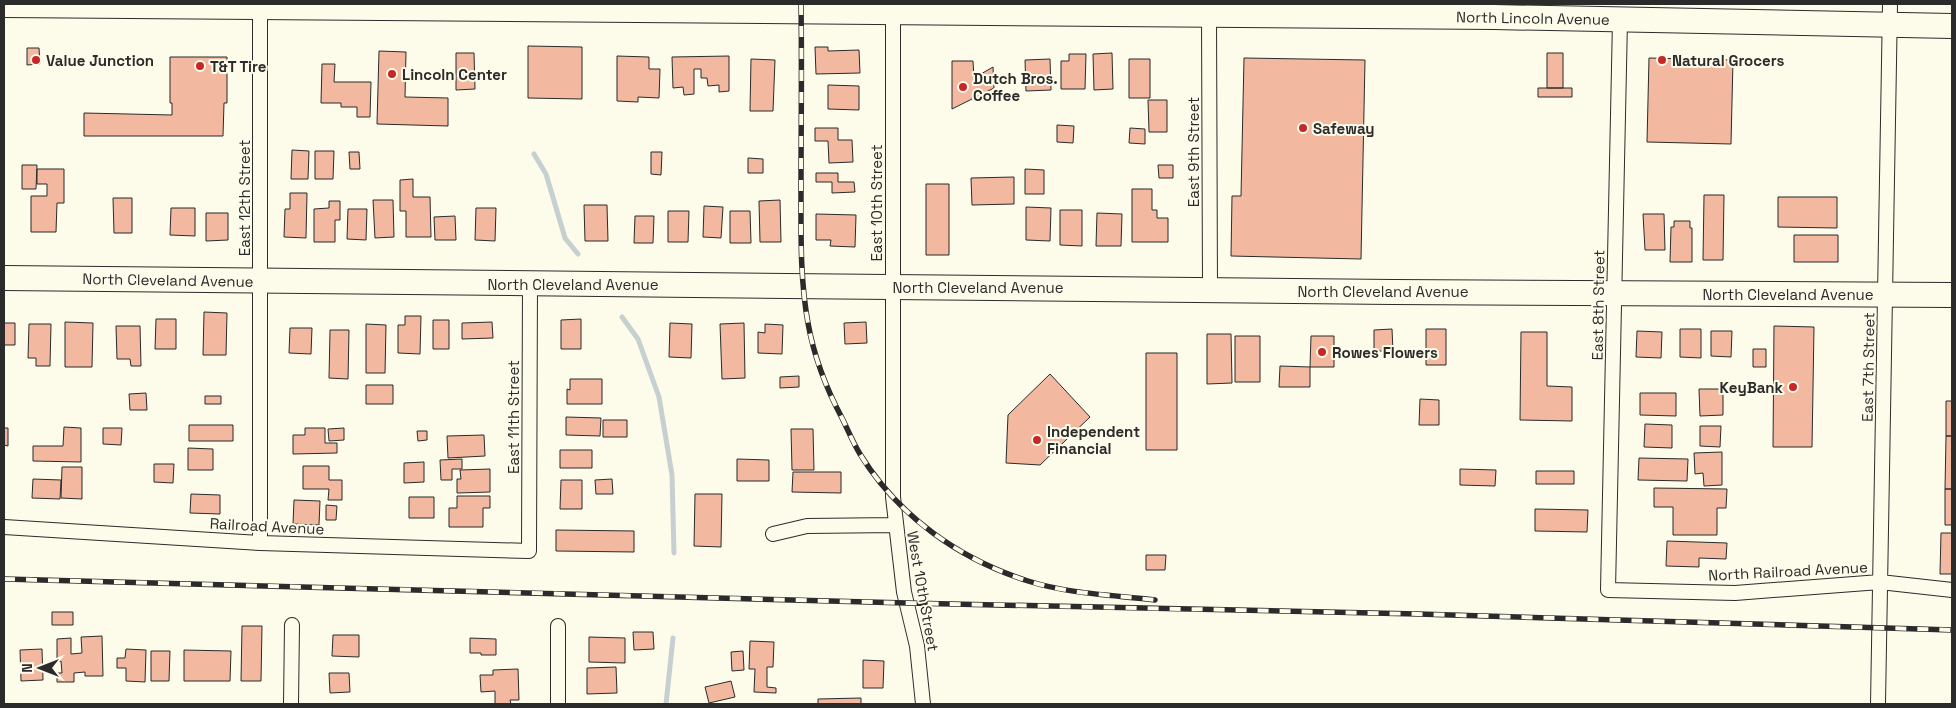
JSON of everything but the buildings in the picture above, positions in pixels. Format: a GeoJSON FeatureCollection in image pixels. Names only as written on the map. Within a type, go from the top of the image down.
{"type":"FeatureCollection","features":[{"type":"Feature","properties":{"kind":"highway","name":"North Lincoln Avenue"},"geometry":{"type":"LineString","coordinates":[[4,5],[669,7],[893,12],[1015,9],[1209,15],[1494,10],[1620,20],[1889,15],[1952,26]]}},
{"type":"Feature","properties":{"kind":"highway","name":"North Cleveland Avenue"},"geometry":{"type":"LineString","coordinates":[[4,278],[1615,293],[1952,294]]}},
{"type":"Feature","properties":{"kind":"street","name":"East 12th Street"},"geometry":{"type":"LineString","coordinates":[[260,6],[260,543]]}},
{"type":"Feature","properties":{"kind":"street","name":"East 10th Street"},"geometry":{"type":"LineString","coordinates":[[892,483],[893,12]]}},
{"type":"Feature","properties":{"kind":"street","name":"East 9th Street"},"geometry":{"type":"LineString","coordinates":[[1209,15],[1210,289]]}},
{"type":"Feature","properties":{"kind":"street","name":"East 7th Street"},"geometry":{"type":"LineString","coordinates":[[1878,704],[1889,15]]}},
{"type":"Feature","properties":{"kind":"street","name":"East 8th Street"},"geometry":{"type":"LineString","coordinates":[[1608,590],[1620,20]]}},
{"type":"Feature","properties":{"kind":"street","name":"East 11th Street"},"geometry":{"type":"LineString","coordinates":[[528,551],[530,284]]}},
{"type":"Feature","properties":{"kind":"street","name":"West 10th Street"},"geometry":{"type":"LineString","coordinates":[[892,483],[895,525],[904,592],[917,646],[924,704]]}},
{"type":"Feature","properties":{"kind":"street"},"geometry":{"type":"LineString","coordinates":[[774,534],[807,526],[895,525]]}},
{"type":"Feature","properties":{"kind":"street","name":"Railroad Avenue"},"geometry":{"type":"LineString","coordinates":[[4,527],[260,543],[528,551]]}},
{"type":"Feature","properties":{"kind":"street","name":"North Railroad Avenue"},"geometry":{"type":"LineString","coordinates":[[1608,590],[1735,593],[1880,582]]}},
{"type":"Feature","properties":{"kind":"street"},"geometry":{"type":"LineString","coordinates":[[1880,582],[1952,590]]}},
{"type":"Feature","properties":{"kind":"street"},"geometry":{"type":"LineString","coordinates":[[291,704],[292,625]]}},
{"type":"Feature","properties":{"kind":"street"},"geometry":{"type":"LineString","coordinates":[[558,626],[558,704]]}},
{"type":"Feature","properties":{"kind":"waterway"},"geometry":{"type":"LineString","coordinates":[[534,154],[546,174],[565,238],[578,254]]}},
{"type":"Feature","properties":{"kind":"waterway"},"geometry":{"type":"LineString","coordinates":[[622,317],[638,339],[659,397],[672,475],[674,553]]}},
{"type":"Feature","properties":{"kind":"waterway"},"geometry":{"type":"LineString","coordinates":[[666,704],[673,638]]}},
{"type":"Feature","properties":{"kind":"railway"},"geometry":{"type":"LineString","coordinates":[[801,4],[801,240],[805,306],[821,372],[857,450],[875,476],[912,516],[932,532],[978,561],[1028,581],[1059,589],[1155,600]]}},
{"type":"Feature","properties":{"kind":"railway"},"geometry":{"type":"LineString","coordinates":[[4,579],[907,603],[1418,614],[1952,630]]}},
{"type":"Feature","properties":{"kind":"place","name":"Value Junction"},"geometry":{"type":"Point","coordinates":[36,60]}},
{"type":"Feature","properties":{"kind":"place","name":"Natural Grocers"},"geometry":{"type":"Point","coordinates":[1662,60]}},
{"type":"Feature","properties":{"kind":"place","name":"T&T Tire"},"geometry":{"type":"Point","coordinates":[200,66]}},
{"type":"Feature","properties":{"kind":"place","name":"Lincoln Center"},"geometry":{"type":"Point","coordinates":[392,74]}},
{"type":"Feature","properties":{"kind":"place","name":"Dutch Bros. Coffee"},"geometry":{"type":"Point","coordinates":[963,87]}},
{"type":"Feature","properties":{"kind":"place","name":"Safeway"},"geometry":{"type":"Point","coordinates":[1303,128]}},
{"type":"Feature","properties":{"kind":"place","name":"Rowes Flowers"},"geometry":{"type":"Point","coordinates":[1322,352]}},
{"type":"Feature","properties":{"kind":"place","name":"KeyBank"},"geometry":{"type":"Point","coordinates":[1793,387]}},
{"type":"Feature","properties":{"kind":"place","name":"Independent Financial"},"geometry":{"type":"Point","coordinates":[1037,440]}}]}
